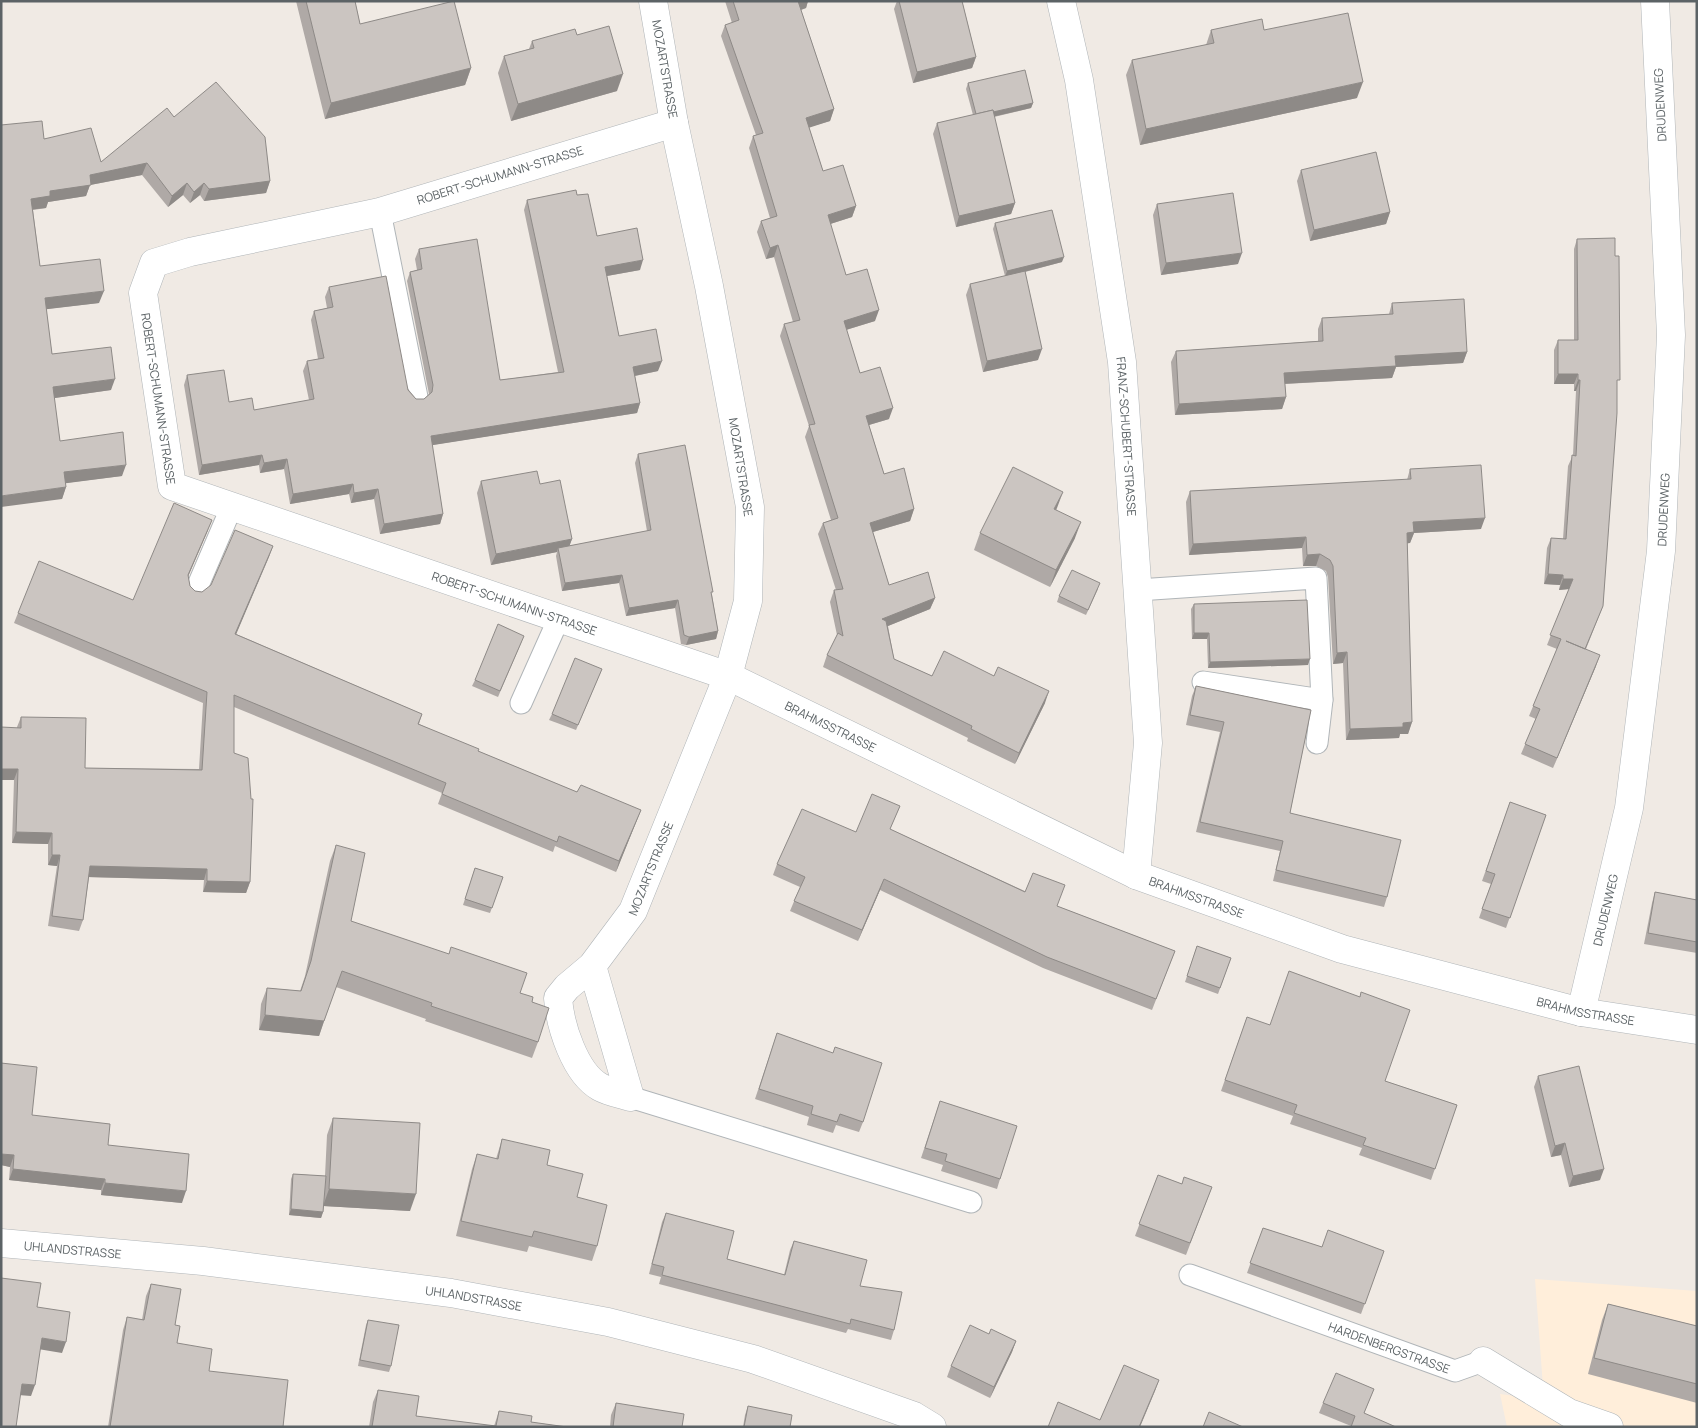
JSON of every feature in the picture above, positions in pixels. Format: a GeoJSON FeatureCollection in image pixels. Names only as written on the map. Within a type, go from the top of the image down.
{"type":"FeatureCollection","features":[{"type":"Feature","properties":{"kind":"street","name":"MOZARTSTRASSE"},"geometry":{"type":"LineString","coordinates":[[630,1097],[601,1088],[586,1076],[577,1061],[559,1014],[558,998],[567,987],[592,966],[633,911],[728,676],[748,601],[750,507],[709,286],[674,123],[653,1]]}},
{"type":"Feature","properties":{"kind":"street","name":"FRANZ-SCHUBERT-STRASSE"},"geometry":{"type":"LineString","coordinates":[[1061,1],[1079,80],[1122,362],[1148,743],[1136,875]]}},
{"type":"Feature","properties":{"kind":"street","name":"DRUDENWEG"},"geometry":{"type":"LineString","coordinates":[[1581,1012],[1629,808],[1661,551],[1671,334],[1655,1]]}},
{"type":"Feature","properties":{"kind":"street","name":"ROBERT-SCHUMANN-STRASSE"},"geometry":{"type":"LineString","coordinates":[[674,123],[380,212],[190,252],[154,263],[143,293],[172,486],[728,676]]}},
{"type":"Feature","properties":{"kind":"street","name":"BRAHMSSTRASSE"},"geometry":{"type":"LineString","coordinates":[[728,676],[1136,875],[1342,949],[1581,1012],[1697,1030]]}},
{"type":"Feature","properties":{"kind":"street"},"geometry":{"type":"LineString","coordinates":[[592,966],[630,1097]]}},
{"type":"Feature","properties":{"kind":"street","name":"UHLANDSTRASSE"},"geometry":{"type":"LineString","coordinates":[[1,1243],[203,1261],[432,1290],[608,1322],[753,1359],[914,1416],[932,1427]]}},
{"type":"Feature","properties":{"kind":"street","name":"HARDENBERGSTRASSE"},"geometry":{"type":"LineString","coordinates":[[1483,1361],[1570,1413],[1609,1427]]}},
{"type":"Feature","properties":{"kind":"lane"},"geometry":{"type":"LineString","coordinates":[[380,212],[417,397]]}},
{"type":"Feature","properties":{"kind":"lane"},"geometry":{"type":"LineString","coordinates":[[196,590],[232,506]]}},
{"type":"Feature","properties":{"kind":"lane"},"geometry":{"type":"LineString","coordinates":[[1138,590],[1316,578],[1322,700],[1317,743]]}},
{"type":"Feature","properties":{"kind":"lane"},"geometry":{"type":"LineString","coordinates":[[521,703],[559,618]]}},
{"type":"Feature","properties":{"kind":"lane"},"geometry":{"type":"LineString","coordinates":[[1203,682],[1322,700]]}},
{"type":"Feature","properties":{"kind":"lane"},"geometry":{"type":"LineString","coordinates":[[630,1097],[971,1202]]}},
{"type":"Feature","properties":{"kind":"lane","name":"HARDENBERGSTRASSE"},"geometry":{"type":"LineString","coordinates":[[1190,1275],[1455,1371],[1483,1361]]}},
{"type":"Feature","properties":{"kind":"shaded area"},"geometry":{"type":"Polygon","coordinates":[[[1535,1279],[1697,1291],[1697,1427],[1507,1427],[1500,1394],[1544,1400],[1535,1279]]]}},
{"type":"Feature","properties":{"kind":"building"},"geometry":{"type":"Polygon","coordinates":[[[306,1],[355,1],[360,24],[454,1],[471,68],[331,103],[306,1]]]}},
{"type":"Feature","properties":{"kind":"building"},"geometry":{"type":"Polygon","coordinates":[[[733,1],[798,1],[834,109],[806,118],[823,171],[843,165],[856,206],[828,215],[846,275],[867,269],[879,310],[844,321],[860,373],[880,367],[893,408],[866,416],[884,474],[904,468],[914,509],[870,523],[889,585],[928,572],[935,598],[882,619],[886,621],[894,659],[932,676],[944,651],[994,676],[998,667],[1049,691],[1019,753],[971,729],[972,726],[827,655],[838,633],[843,636],[834,590],[843,589],[823,523],[838,518],[809,425],[815,424],[784,324],[800,320],[778,245],[770,248],[761,221],[777,216],[753,136],[763,133],[725,25],[739,20],[733,1]]]}},
{"type":"Feature","properties":{"kind":"building"},"geometry":{"type":"Polygon","coordinates":[[[899,1],[962,1],[976,57],[917,72],[899,1]]]}},
{"type":"Feature","properties":{"kind":"building"},"geometry":{"type":"Polygon","coordinates":[[[1348,13],[1363,82],[1146,129],[1132,60],[1214,43],[1211,30],[1262,19],[1264,30],[1348,13]]]}},
{"type":"Feature","properties":{"kind":"building"},"geometry":{"type":"Polygon","coordinates":[[[609,26],[623,74],[518,104],[504,56],[534,48],[532,41],[575,29],[577,35],[609,26]]]}},
{"type":"Feature","properties":{"kind":"building"},"geometry":{"type":"Polygon","coordinates":[[[1025,70],[1033,103],[976,114],[968,83],[1025,70]]]}},
{"type":"Feature","properties":{"kind":"building"},"geometry":{"type":"Polygon","coordinates":[[[216,82],[265,137],[270,181],[209,189],[204,183],[194,192],[187,183],[172,196],[147,163],[90,175],[91,185],[50,191],[50,196],[31,199],[40,266],[100,259],[104,291],[45,298],[52,354],[111,347],[115,379],[53,387],[60,441],[123,432],[126,465],[64,472],[66,487],[1,496],[1,125],[42,121],[44,139],[91,128],[101,162],[167,108],[174,117],[216,82]]]}},
{"type":"Feature","properties":{"kind":"building"},"geometry":{"type":"Polygon","coordinates":[[[993,110],[1015,203],[959,216],[937,123],[993,110]]]}},
{"type":"Feature","properties":{"kind":"building"},"geometry":{"type":"Polygon","coordinates":[[[1376,152],[1390,212],[1314,230],[1301,170],[1376,152]]]}},
{"type":"Feature","properties":{"kind":"building"},"geometry":{"type":"Polygon","coordinates":[[[576,190],[577,195],[588,194],[597,236],[637,228],[643,260],[605,267],[619,336],[656,329],[662,361],[633,367],[640,403],[431,436],[443,514],[384,524],[378,489],[354,493],[353,484],[293,494],[287,459],[264,463],[262,455],[202,465],[187,375],[224,370],[229,402],[252,398],[254,410],[314,399],[307,361],[324,358],[314,311],[333,307],[329,287],[386,276],[408,390],[416,399],[424,399],[432,392],[433,385],[410,272],[422,269],[419,249],[477,239],[500,380],[564,372],[527,200],[576,190]]]}},
{"type":"Feature","properties":{"kind":"building"},"geometry":{"type":"Polygon","coordinates":[[[1233,193],[1242,253],[1166,263],[1157,204],[1233,193]]]}},
{"type":"Feature","properties":{"kind":"building"},"geometry":{"type":"Polygon","coordinates":[[[1052,210],[1064,257],[1007,271],[995,223],[1052,210]]]}},
{"type":"Feature","properties":{"kind":"building"},"geometry":{"type":"Polygon","coordinates":[[[1615,238],[1615,256],[1619,256],[1620,380],[1617,380],[1617,413],[1603,606],[1585,649],[1600,655],[1557,758],[1525,744],[1540,709],[1533,706],[1561,639],[1550,635],[1573,579],[1563,579],[1563,575],[1548,574],[1551,538],[1566,539],[1572,455],[1576,456],[1580,380],[1578,380],[1578,374],[1558,374],[1558,340],[1578,340],[1577,239],[1615,238]]]}},
{"type":"Feature","properties":{"kind":"building"},"geometry":{"type":"Polygon","coordinates":[[[1025,271],[1042,349],[987,361],[970,284],[1025,271]]]}},
{"type":"Feature","properties":{"kind":"building"},"geometry":{"type":"Polygon","coordinates":[[[1464,299],[1467,352],[1395,356],[1396,366],[1284,373],[1286,397],[1179,404],[1176,351],[1323,341],[1322,318],[1393,314],[1392,303],[1464,299]]]}},
{"type":"Feature","properties":{"kind":"building"},"geometry":{"type":"Polygon","coordinates":[[[685,445],[713,592],[711,592],[718,631],[689,637],[684,635],[678,600],[629,608],[622,575],[565,583],[558,548],[651,530],[638,454],[685,445]]]}},
{"type":"Feature","properties":{"kind":"building"},"geometry":{"type":"Polygon","coordinates":[[[1481,465],[1485,518],[1413,522],[1414,532],[1407,533],[1412,722],[1403,723],[1403,727],[1350,729],[1347,652],[1337,653],[1333,566],[1330,560],[1320,554],[1307,555],[1306,537],[1193,544],[1190,491],[1411,479],[1410,469],[1481,465]]]}},
{"type":"Feature","properties":{"kind":"building"},"geometry":{"type":"Polygon","coordinates":[[[1013,467],[1063,492],[1054,509],[1081,522],[1056,570],[980,533],[1013,467]]]}},
{"type":"Feature","properties":{"kind":"building"},"geometry":{"type":"Polygon","coordinates":[[[537,471],[540,484],[560,480],[572,539],[496,554],[481,481],[537,471]]]}},
{"type":"Feature","properties":{"kind":"building"},"geometry":{"type":"Polygon","coordinates":[[[174,503],[212,520],[188,575],[190,586],[195,591],[202,592],[211,585],[235,530],[273,546],[235,634],[422,714],[418,724],[479,749],[478,751],[577,792],[581,785],[641,810],[619,861],[559,836],[557,842],[442,794],[446,783],[234,695],[234,753],[248,758],[251,799],[253,799],[250,882],[207,881],[207,869],[90,866],[83,920],[52,916],[60,855],[52,855],[52,833],[16,832],[18,769],[1,769],[1,727],[21,728],[21,717],[86,718],[85,768],[202,770],[207,692],[18,613],[39,561],[133,600],[174,503]]]}},
{"type":"Feature","properties":{"kind":"building"},"geometry":{"type":"Polygon","coordinates":[[[1072,570],[1100,583],[1088,610],[1059,596],[1072,570]]]}},
{"type":"Feature","properties":{"kind":"building"},"geometry":{"type":"Polygon","coordinates":[[[1307,600],[1310,659],[1210,662],[1209,633],[1194,633],[1194,604],[1307,600]]]}},
{"type":"Feature","properties":{"kind":"building"},"geometry":{"type":"Polygon","coordinates":[[[498,624],[524,636],[500,691],[475,680],[498,624]]]}},
{"type":"Feature","properties":{"kind":"building"},"geometry":{"type":"Polygon","coordinates":[[[575,658],[602,669],[578,725],[552,714],[575,658]]]}},
{"type":"Feature","properties":{"kind":"building"},"geometry":{"type":"Polygon","coordinates":[[[1196,686],[1311,710],[1290,813],[1401,840],[1387,897],[1276,870],[1283,841],[1200,822],[1224,722],[1190,715],[1196,686]]]}},
{"type":"Feature","properties":{"kind":"building"},"geometry":{"type":"Polygon","coordinates":[[[872,794],[900,806],[890,829],[1025,892],[1033,873],[1065,885],[1057,906],[1175,951],[1156,999],[1047,957],[884,879],[862,930],[794,901],[805,877],[777,864],[802,809],[856,832],[872,794]]]}},
{"type":"Feature","properties":{"kind":"building"},"geometry":{"type":"Polygon","coordinates":[[[1510,802],[1546,815],[1510,918],[1482,909],[1495,874],[1486,871],[1510,802]]]}},
{"type":"Feature","properties":{"kind":"building"},"geometry":{"type":"Polygon","coordinates":[[[336,845],[365,853],[351,921],[449,954],[451,947],[527,973],[520,993],[533,997],[532,1002],[549,1008],[538,1042],[431,1006],[432,1003],[342,971],[324,1021],[265,1015],[267,988],[301,991],[311,961],[336,845]]]}},
{"type":"Feature","properties":{"kind":"building"},"geometry":{"type":"Polygon","coordinates":[[[475,868],[503,877],[492,908],[465,899],[475,868]]]}},
{"type":"Feature","properties":{"kind":"building"},"geometry":{"type":"Polygon","coordinates":[[[1655,892],[1697,900],[1697,942],[1648,933],[1655,892]]]}},
{"type":"Feature","properties":{"kind":"building"},"geometry":{"type":"Polygon","coordinates":[[[1197,946],[1231,958],[1220,988],[1187,976],[1197,946]]]}},
{"type":"Feature","properties":{"kind":"building"},"geometry":{"type":"Polygon","coordinates":[[[1289,971],[1360,997],[1361,992],[1410,1010],[1385,1081],[1457,1105],[1435,1169],[1363,1145],[1366,1138],[1294,1113],[1297,1105],[1225,1080],[1247,1017],[1270,1025],[1289,971]]]}},
{"type":"Feature","properties":{"kind":"building"},"geometry":{"type":"Polygon","coordinates":[[[777,1033],[833,1053],[835,1047],[882,1063],[863,1122],[840,1114],[837,1122],[811,1114],[813,1106],[759,1089],[777,1033]]]}},
{"type":"Feature","properties":{"kind":"building"},"geometry":{"type":"Polygon","coordinates":[[[1,1063],[37,1067],[32,1115],[110,1124],[108,1145],[189,1154],[186,1191],[105,1183],[105,1179],[13,1169],[14,1155],[1,1154],[1,1063]]]}},
{"type":"Feature","properties":{"kind":"building"},"geometry":{"type":"Polygon","coordinates":[[[1579,1066],[1604,1169],[1573,1176],[1565,1143],[1555,1146],[1538,1076],[1579,1066]]]}},
{"type":"Feature","properties":{"kind":"building"},"geometry":{"type":"Polygon","coordinates":[[[940,1101],[1017,1126],[1000,1179],[945,1161],[947,1154],[925,1148],[940,1101]]]}},
{"type":"Feature","properties":{"kind":"building"},"geometry":{"type":"Polygon","coordinates":[[[333,1118],[420,1123],[416,1194],[329,1189],[333,1118]]]}},
{"type":"Feature","properties":{"kind":"building"},"geometry":{"type":"Polygon","coordinates":[[[502,1139],[550,1150],[547,1165],[583,1174],[577,1197],[607,1205],[597,1246],[534,1231],[532,1237],[461,1221],[477,1154],[498,1159],[502,1139]]]}},
{"type":"Feature","properties":{"kind":"building"},"geometry":{"type":"Polygon","coordinates":[[[293,1174],[326,1176],[323,1212],[291,1209],[293,1174]]]}},
{"type":"Feature","properties":{"kind":"building"},"geometry":{"type":"Polygon","coordinates":[[[1158,1175],[1182,1184],[1184,1177],[1212,1187],[1190,1243],[1139,1224],[1158,1175]]]}},
{"type":"Feature","properties":{"kind":"building"},"geometry":{"type":"Polygon","coordinates":[[[666,1213],[734,1231],[727,1259],[785,1275],[794,1241],[867,1260],[860,1286],[902,1292],[894,1330],[851,1319],[850,1324],[662,1275],[664,1267],[652,1264],[666,1213]]]}},
{"type":"Feature","properties":{"kind":"building"},"geometry":{"type":"Polygon","coordinates":[[[1263,1228],[1322,1247],[1328,1230],[1384,1251],[1365,1304],[1250,1263],[1263,1228]]]}},
{"type":"Feature","properties":{"kind":"building"},"geometry":{"type":"Polygon","coordinates":[[[1,1278],[41,1283],[37,1307],[70,1312],[66,1342],[42,1338],[35,1385],[22,1384],[16,1427],[1,1427],[1,1278]]]}},
{"type":"Feature","properties":{"kind":"building"},"geometry":{"type":"Polygon","coordinates":[[[151,1284],[181,1289],[175,1325],[180,1326],[177,1343],[212,1349],[209,1371],[288,1380],[283,1427],[110,1427],[127,1317],[144,1320],[151,1284]]]}},
{"type":"Feature","properties":{"kind":"building"},"geometry":{"type":"Polygon","coordinates":[[[1608,1304],[1697,1326],[1697,1384],[1594,1358],[1608,1304]]]}},
{"type":"Feature","properties":{"kind":"building"},"geometry":{"type":"Polygon","coordinates":[[[368,1320],[399,1325],[391,1366],[360,1360],[368,1320]]]}},
{"type":"Feature","properties":{"kind":"building"},"geometry":{"type":"Polygon","coordinates":[[[970,1325],[989,1334],[991,1329],[1016,1341],[994,1387],[951,1366],[970,1325]]]}},
{"type":"Feature","properties":{"kind":"building"},"geometry":{"type":"Polygon","coordinates":[[[1124,1365],[1159,1380],[1139,1427],[1048,1427],[1058,1402],[1100,1420],[1124,1365]]]}},
{"type":"Feature","properties":{"kind":"building"},"geometry":{"type":"Polygon","coordinates":[[[1336,1373],[1374,1389],[1364,1413],[1396,1427],[1351,1427],[1355,1416],[1323,1403],[1336,1373]]]}},
{"type":"Feature","properties":{"kind":"building"},"geometry":{"type":"Polygon","coordinates":[[[378,1390],[419,1396],[416,1416],[496,1426],[499,1411],[532,1416],[531,1422],[567,1427],[372,1427],[378,1390]]]}},
{"type":"Feature","properties":{"kind":"building"},"geometry":{"type":"Polygon","coordinates":[[[616,1403],[684,1414],[682,1427],[613,1427],[616,1403]]]}},
{"type":"Feature","properties":{"kind":"building"},"geometry":{"type":"Polygon","coordinates":[[[748,1406],[792,1415],[790,1427],[744,1427],[748,1406]]]}},
{"type":"Feature","properties":{"kind":"building"},"geometry":{"type":"Polygon","coordinates":[[[1209,1412],[1243,1427],[1203,1427],[1209,1412]]]}}]}
